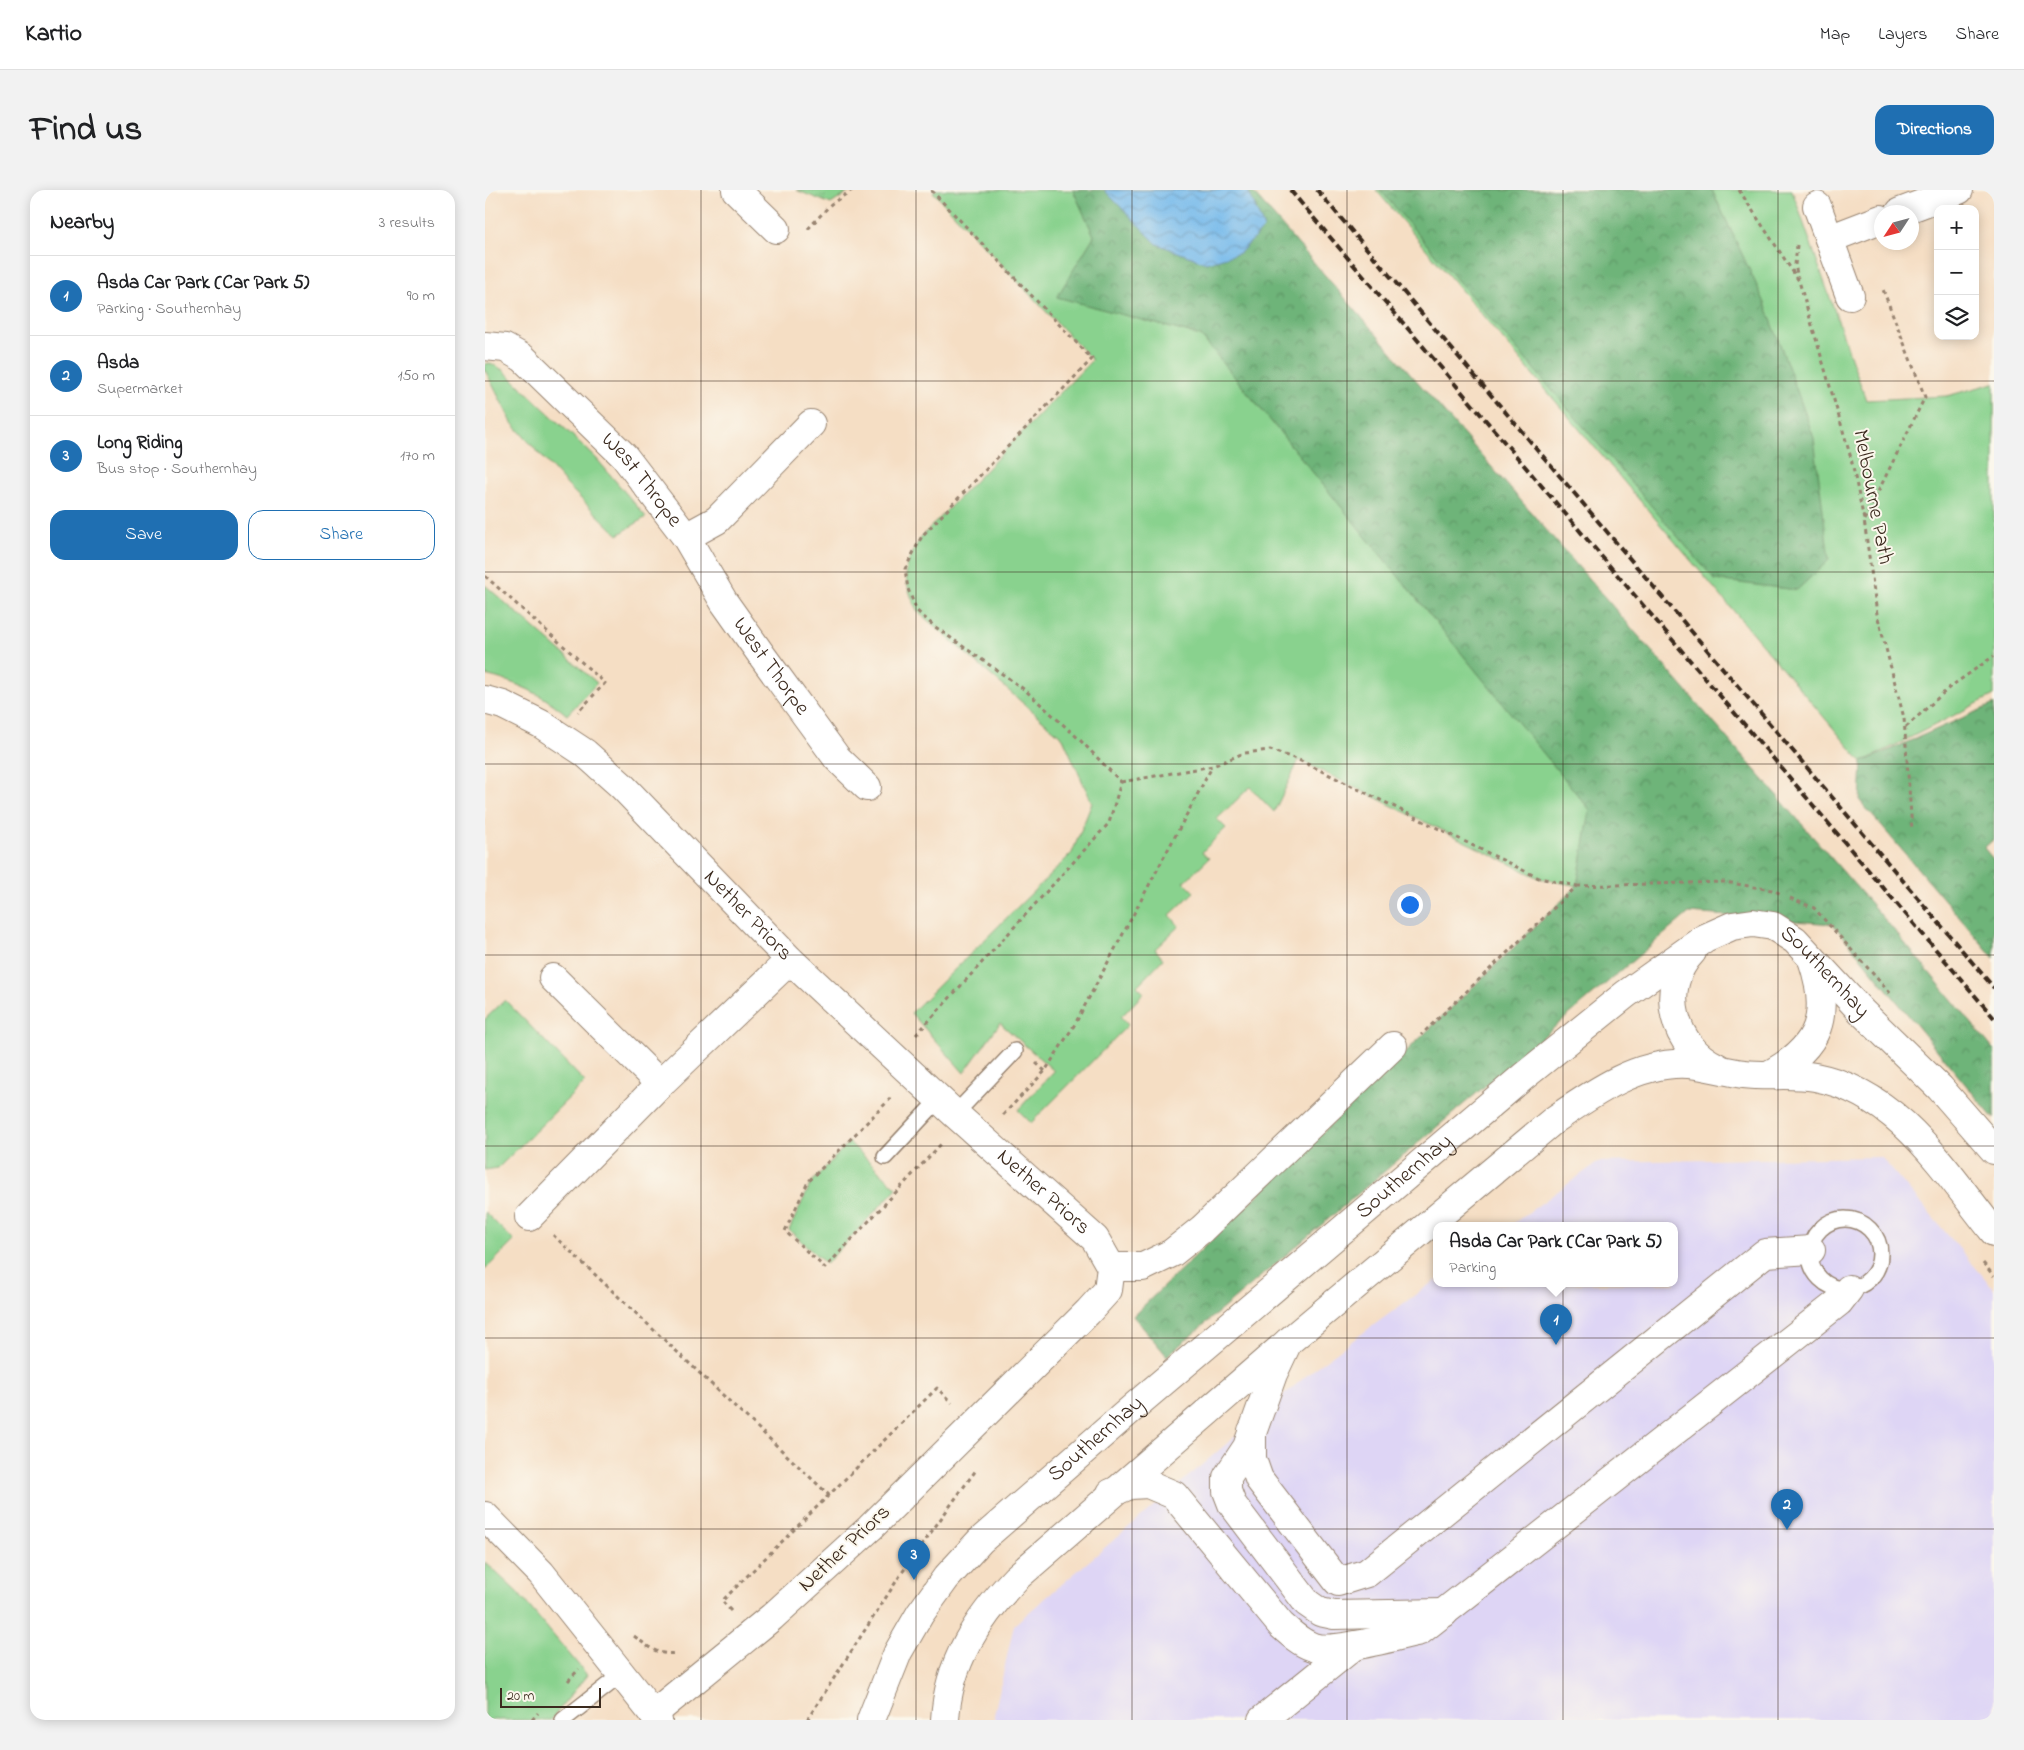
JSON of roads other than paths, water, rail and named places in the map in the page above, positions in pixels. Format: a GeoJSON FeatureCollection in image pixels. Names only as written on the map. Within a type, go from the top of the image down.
{"type":"FeatureCollection","features":[{"type":"Feature","properties":{"kind":"street"},"geometry":{"type":"LineString","coordinates":[[736,190],[776,229]]}},
{"type":"Feature","properties":{"kind":"street"},"geometry":{"type":"LineString","coordinates":[[1919,205],[1959,190]]}},
{"type":"Feature","properties":{"kind":"street"},"geometry":{"type":"LineString","coordinates":[[1817,206],[1851,296]]}},
{"type":"Feature","properties":{"kind":"street"},"geometry":{"type":"LineString","coordinates":[[1829,239],[1874,222]]}},
{"type":"Feature","properties":{"kind":"street","name":"West Thrope"},"geometry":{"type":"LineString","coordinates":[[485,346],[505,348],[523,358],[623,456],[686,538],[717,520],[811,424]]}},
{"type":"Feature","properties":{"kind":"street","name":"West Thorpe"},"geometry":{"type":"LineString","coordinates":[[686,538],[724,602],[763,657],[837,758],[867,787]]}},
{"type":"Feature","properties":{"kind":"street","name":"Nether Priors"},"geometry":{"type":"LineString","coordinates":[[485,700],[503,705],[541,724],[585,753],[621,786],[790,960],[952,1113],[1095,1239],[1111,1267],[1108,1290],[1088,1312],[870,1528],[772,1617],[655,1717]]}},
{"type":"Feature","properties":{"kind":"street","name":"Southernhay"},"geometry":{"type":"LineString","coordinates":[[871,1720],[898,1652],[919,1614],[946,1578],[980,1541],[1151,1392],[1531,1070],[1619,999],[1705,938],[1732,926],[1759,924],[1773,926],[1795,940],[1941,1088],[1994,1150]]}},
{"type":"Feature","properties":{"kind":"street"},"geometry":{"type":"LineString","coordinates":[[1705,938],[1685,959],[1675,980],[1672,1000],[1676,1023],[1687,1044],[1703,1061],[1721,1069]]}},
{"type":"Feature","properties":{"kind":"street"},"geometry":{"type":"LineString","coordinates":[[1768,1075],[1789,1064],[1806,1048],[1817,1031],[1822,1009],[1820,983],[1812,958]]}},
{"type":"Feature","properties":{"kind":"street"},"geometry":{"type":"LineString","coordinates":[[538,1224],[659,1084],[790,960]]}},
{"type":"Feature","properties":{"kind":"street"},"geometry":{"type":"LineString","coordinates":[[553,978],[659,1084]]}},
{"type":"Feature","properties":{"kind":"street"},"geometry":{"type":"LineString","coordinates":[[1111,1267],[1143,1267],[1172,1253],[1202,1229],[1393,1046]]}},
{"type":"Feature","properties":{"kind":"street"},"geometry":{"type":"LineString","coordinates":[[945,1720],[946,1700],[953,1674],[975,1626],[993,1602],[1016,1578],[1111,1493],[1287,1342],[1554,1120],[1582,1101],[1636,1072],[1664,1064],[1689,1064],[1743,1074],[1814,1077],[1842,1083],[1867,1094],[1896,1116],[1924,1145],[1994,1232]]}},
{"type":"Feature","properties":{"kind":"street"},"geometry":{"type":"LineString","coordinates":[[1252,1431],[1264,1460],[1353,1577],[1367,1573],[1765,1253],[1811,1250]]}},
{"type":"Feature","properties":{"kind":"street"},"geometry":{"type":"LineString","coordinates":[[1111,1493],[1130,1485],[1148,1484],[1174,1495],[1281,1625],[1298,1640],[1314,1648],[1330,1649],[1420,1631],[1839,1302],[1849,1289]]}},
{"type":"Feature","properties":{"kind":"street"},"geometry":{"type":"LineString","coordinates":[[1287,1342],[1247,1447],[1227,1477],[1227,1491],[1232,1504],[1307,1603],[1320,1612],[1334,1615],[1444,1613]]}},
{"type":"Feature","properties":{"kind":"street"},"geometry":{"type":"LineString","coordinates":[[485,1516],[541,1573],[655,1717]]}},
{"type":"Feature","properties":{"kind":"street"},"geometry":{"type":"LineString","coordinates":[[1262,1720],[1356,1644]]}},
{"type":"Feature","properties":{"kind":"lane"},"geometry":{"type":"LineString","coordinates":[[885,1157],[952,1113],[1015,1051]]}},
{"type":"Feature","properties":{"kind":"lane"},"geometry":{"type":"LineString","coordinates":[[1853,1220],[1870,1229],[1879,1243],[1879,1263],[1871,1278],[1862,1285],[1849,1289],[1829,1285],[1818,1276],[1811,1260],[1812,1244],[1820,1230],[1829,1222],[1853,1220]]}},
{"type":"Feature","properties":{"kind":"lane"},"geometry":{"type":"LineString","coordinates":[[563,1720],[622,1674]]}},
{"type":"Feature","properties":{"kind":"water"},"geometry":{"type":"Polygon","coordinates":[[[1104,190],[1248,190],[1264,228],[1240,253],[1206,263],[1157,244],[1104,190]]]}},
{"type":"Feature","properties":{"kind":"railway"},"geometry":{"type":"LineString","coordinates":[[1290,190],[1994,1018]]}},
{"type":"Feature","properties":{"kind":"railway"},"geometry":{"type":"LineString","coordinates":[[1317,190],[1994,988]]}},
{"type":"Feature","properties":{"kind":"place","name":"Asda Car Park (Car Park 5)"},"geometry":{"type":"Point","coordinates":[1556,1345]}},
{"type":"Feature","properties":{"kind":"place","name":"Asda"},"geometry":{"type":"Point","coordinates":[1787,1530]}},
{"type":"Feature","properties":{"kind":"place","name":"Long Riding"},"geometry":{"type":"Point","coordinates":[914,1580]}}]}
